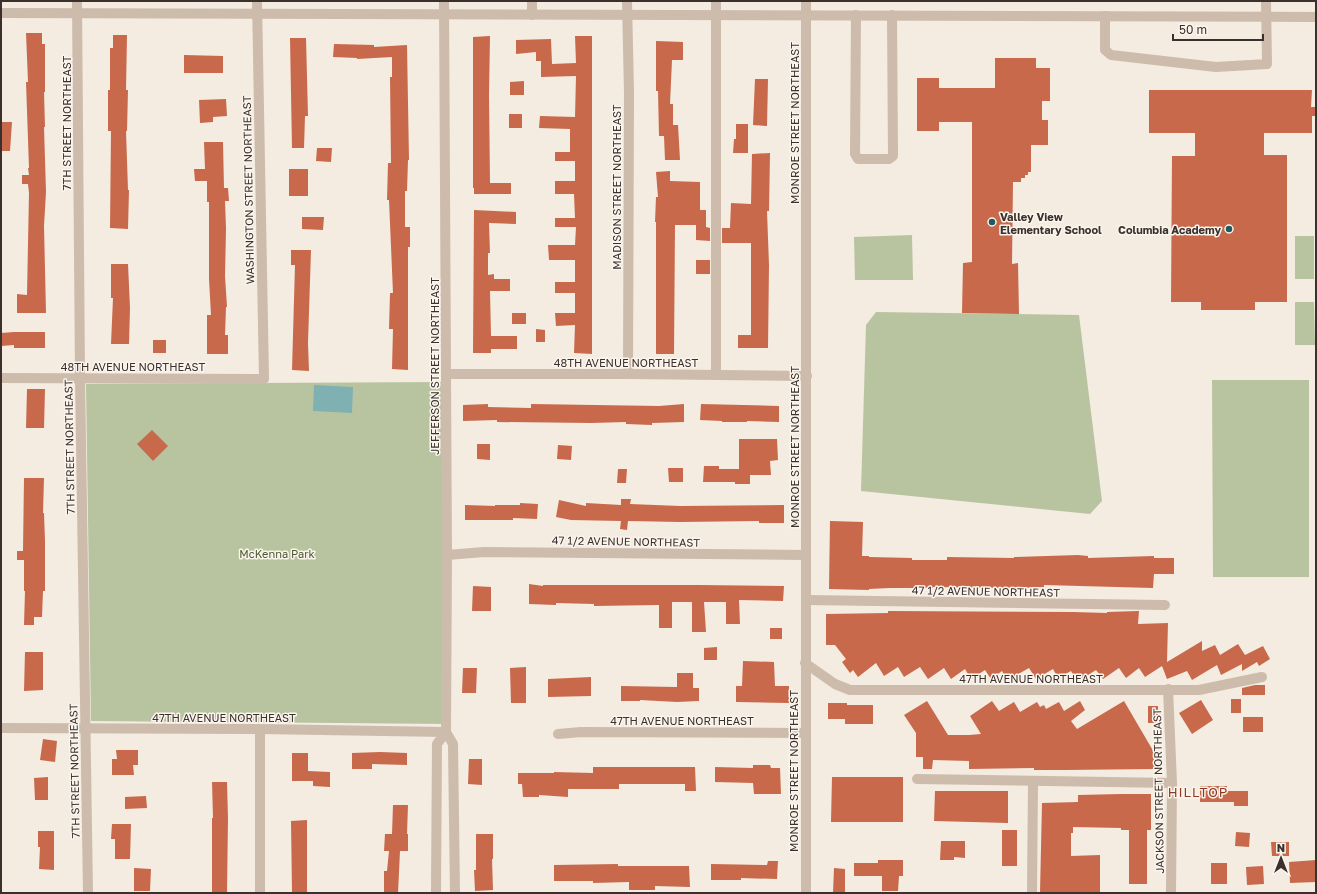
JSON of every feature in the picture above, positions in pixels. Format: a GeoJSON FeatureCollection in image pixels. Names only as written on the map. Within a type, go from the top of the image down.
{"type":"FeatureCollection","features":[{"type":"Feature","properties":{"kind":"street","name":"7TH STREET NORTHEAST"},"geometry":{"type":"LineString","coordinates":[[77,1],[80,378],[88,893]]}},
{"type":"Feature","properties":{"kind":"street","name":"WASHINGTON STREET NORTHEAST"},"geometry":{"type":"LineString","coordinates":[[257,1],[256,14],[264,378]]}},
{"type":"Feature","properties":{"kind":"street","name":"JEFFERSON STREET NORTHEAST"},"geometry":{"type":"LineString","coordinates":[[444,1],[447,555],[446,732],[453,744],[455,893]]}},
{"type":"Feature","properties":{"kind":"street"},"geometry":{"type":"LineString","coordinates":[[532,1],[532,15]]}},
{"type":"Feature","properties":{"kind":"street","name":"MADISON STREET NORTHEAST"},"geometry":{"type":"LineString","coordinates":[[627,1],[628,374]]}},
{"type":"Feature","properties":{"kind":"street"},"geometry":{"type":"LineString","coordinates":[[716,1],[716,375]]}},
{"type":"Feature","properties":{"kind":"street","name":"MONROE STREET NORTHEAST"},"geometry":{"type":"LineString","coordinates":[[806,1],[806,893]]}},
{"type":"Feature","properties":{"kind":"street"},"geometry":{"type":"LineString","coordinates":[[1105,16],[1105,50],[1111,55],[1216,67],[1267,64],[1266,1]]}},
{"type":"Feature","properties":{"kind":"street"},"geometry":{"type":"LineString","coordinates":[[1,13],[1316,17]]}},
{"type":"Feature","properties":{"kind":"street"},"geometry":{"type":"LineString","coordinates":[[856,15],[855,154],[858,159],[889,159],[893,156],[892,15]]}},
{"type":"Feature","properties":{"kind":"street","name":"48TH AVENUE NORTHEAST"},"geometry":{"type":"LineString","coordinates":[[446,374],[807,376]]}},
{"type":"Feature","properties":{"kind":"street","name":"48TH AVENUE NORTHEAST"},"geometry":{"type":"LineString","coordinates":[[1,378],[264,378]]}},
{"type":"Feature","properties":{"kind":"street","name":"47 1/2 AVENUE NORTHEAST"},"geometry":{"type":"LineString","coordinates":[[447,555],[484,552],[806,555]]}},
{"type":"Feature","properties":{"kind":"street","name":"47 1/2 AVENUE NORTHEAST"},"geometry":{"type":"LineString","coordinates":[[806,600],[1165,605]]}},
{"type":"Feature","properties":{"kind":"street","name":"47TH AVENUE NORTHEAST"},"geometry":{"type":"LineString","coordinates":[[805,663],[835,684],[850,690],[1199,690],[1262,676]]}},
{"type":"Feature","properties":{"kind":"street","name":"JACKSON STREET NORTHEAST"},"geometry":{"type":"LineString","coordinates":[[1168,689],[1172,783],[1171,893]]}},
{"type":"Feature","properties":{"kind":"street","name":"47TH AVENUE NORTHEAST"},"geometry":{"type":"LineString","coordinates":[[1,728],[260,729],[446,732]]}},
{"type":"Feature","properties":{"kind":"street"},"geometry":{"type":"LineString","coordinates":[[260,729],[260,893]]}},
{"type":"Feature","properties":{"kind":"street","name":"JEFFERSON STREET NORTHEAST"},"geometry":{"type":"LineString","coordinates":[[436,893],[437,744],[446,732]]}},
{"type":"Feature","properties":{"kind":"street","name":"47TH AVENUE NORTHEAST"},"geometry":{"type":"LineString","coordinates":[[558,734],[582,732],[806,733]]}},
{"type":"Feature","properties":{"kind":"street"},"geometry":{"type":"LineString","coordinates":[[917,779],[1172,783]]}},
{"type":"Feature","properties":{"kind":"street"},"geometry":{"type":"LineString","coordinates":[[1032,893],[1033,782]]}},
{"type":"Feature","properties":{"kind":"green space"},"geometry":{"type":"Polygon","coordinates":[[[912,235],[913,280],[855,280],[854,237],[912,235]]]}},
{"type":"Feature","properties":{"kind":"green space"},"geometry":{"type":"Polygon","coordinates":[[[1295,236],[1314,236],[1314,279],[1295,279],[1295,236]]]}},
{"type":"Feature","properties":{"kind":"green space"},"geometry":{"type":"Polygon","coordinates":[[[1295,302],[1314,302],[1315,345],[1295,345],[1295,302]]]}},
{"type":"Feature","properties":{"kind":"green space"},"geometry":{"type":"Polygon","coordinates":[[[876,312],[1079,315],[1102,501],[1090,514],[861,491],[866,325],[876,312]]]}},
{"type":"Feature","properties":{"kind":"green space"},"geometry":{"type":"Polygon","coordinates":[[[1212,380],[1309,380],[1309,577],[1213,577],[1212,380]]]}},
{"type":"Feature","properties":{"kind":"green space","name":"McKenna Park"},"geometry":{"type":"Polygon","coordinates":[[[446,382],[449,724],[91,721],[86,384],[446,382]]]}},
{"type":"Feature","properties":{"kind":"water"},"geometry":{"type":"Polygon","coordinates":[[[314,385],[353,387],[352,413],[313,411],[314,385]]]}},
{"type":"Feature","properties":{"kind":"building"},"geometry":{"type":"Polygon","coordinates":[[[26,33],[42,33],[42,44],[45,44],[44,127],[46,192],[44,226],[46,313],[17,313],[17,294],[27,295],[29,193],[28,184],[22,184],[22,175],[29,175],[26,33]]]}},
{"type":"Feature","properties":{"kind":"building"},"geometry":{"type":"Polygon","coordinates":[[[113,35],[127,35],[126,90],[128,90],[126,131],[129,190],[128,229],[110,228],[111,131],[108,131],[108,90],[110,90],[110,48],[113,48],[113,35]]]}},
{"type":"Feature","properties":{"kind":"building"},"geometry":{"type":"Polygon","coordinates":[[[490,36],[490,183],[511,183],[511,194],[474,194],[473,188],[473,37],[490,36]]]}},
{"type":"Feature","properties":{"kind":"building"},"geometry":{"type":"Polygon","coordinates":[[[575,36],[592,36],[592,354],[574,353],[575,325],[556,326],[555,313],[575,313],[575,293],[555,293],[555,282],[575,282],[575,260],[549,260],[548,245],[575,245],[576,227],[555,227],[555,218],[575,218],[574,194],[555,194],[555,181],[575,181],[575,161],[555,161],[555,152],[570,152],[570,129],[539,128],[540,116],[575,117],[576,76],[541,77],[541,61],[536,61],[536,52],[516,54],[516,40],[551,39],[552,64],[576,63],[575,36]]]}},
{"type":"Feature","properties":{"kind":"building"},"geometry":{"type":"Polygon","coordinates":[[[290,38],[306,38],[308,116],[305,116],[304,148],[292,148],[290,38]]]}},
{"type":"Feature","properties":{"kind":"building"},"geometry":{"type":"Polygon","coordinates":[[[656,41],[683,42],[683,60],[672,60],[670,104],[673,104],[673,125],[678,125],[680,160],[665,160],[664,136],[659,136],[658,91],[656,91],[656,41]]]}},
{"type":"Feature","properties":{"kind":"building"},"geometry":{"type":"Polygon","coordinates":[[[334,44],[374,45],[374,47],[407,45],[409,160],[407,191],[405,191],[405,227],[410,227],[410,247],[408,247],[408,370],[392,369],[393,329],[389,329],[390,293],[393,293],[389,200],[387,200],[388,163],[391,163],[390,77],[392,77],[392,57],[357,59],[333,57],[334,44]]]}},
{"type":"Feature","properties":{"kind":"building"},"geometry":{"type":"Polygon","coordinates":[[[184,55],[223,56],[223,73],[184,73],[184,55]]]}},
{"type":"Feature","properties":{"kind":"building","name":"Valley View Elementary School"},"geometry":{"type":"Polygon","coordinates":[[[995,58],[1036,58],[1036,68],[1050,68],[1050,101],[1042,101],[1042,120],[1048,120],[1048,145],[1031,145],[1031,172],[1028,172],[1028,175],[1025,175],[1025,178],[1021,178],[1021,182],[1013,182],[1012,264],[1018,263],[1019,314],[962,313],[963,263],[972,262],[972,122],[939,122],[939,131],[917,131],[917,78],[939,78],[939,88],[995,88],[995,58]]]}},
{"type":"Feature","properties":{"kind":"building"},"geometry":{"type":"Polygon","coordinates":[[[755,79],[768,79],[767,126],[753,125],[755,79]]]}},
{"type":"Feature","properties":{"kind":"building"},"geometry":{"type":"Polygon","coordinates":[[[524,81],[524,95],[510,95],[510,82],[524,81]]]}},
{"type":"Feature","properties":{"kind":"building","name":"Columbia Academy"},"geometry":{"type":"Polygon","coordinates":[[[1149,90],[1312,90],[1311,107],[1316,107],[1316,116],[1312,116],[1312,133],[1264,133],[1264,155],[1287,155],[1287,302],[1255,302],[1255,310],[1201,310],[1201,302],[1171,302],[1172,156],[1195,156],[1195,133],[1149,133],[1149,90]]]}},
{"type":"Feature","properties":{"kind":"building"},"geometry":{"type":"Polygon","coordinates":[[[226,99],[227,116],[213,117],[213,122],[200,123],[199,100],[226,99]]]}},
{"type":"Feature","properties":{"kind":"building"},"geometry":{"type":"Polygon","coordinates":[[[509,114],[522,114],[522,128],[509,128],[509,114]]]}},
{"type":"Feature","properties":{"kind":"building"},"geometry":{"type":"Polygon","coordinates":[[[1,122],[12,122],[10,151],[1,151],[1,122]]]}},
{"type":"Feature","properties":{"kind":"building"},"geometry":{"type":"Polygon","coordinates":[[[736,124],[748,124],[748,153],[733,153],[734,139],[736,139],[736,124]]]}},
{"type":"Feature","properties":{"kind":"building"},"geometry":{"type":"Polygon","coordinates":[[[204,142],[223,142],[224,188],[228,188],[229,201],[225,201],[225,276],[227,307],[225,335],[228,335],[228,354],[207,354],[207,315],[211,315],[209,279],[209,202],[207,202],[207,181],[195,181],[194,169],[205,169],[204,142]]]}},
{"type":"Feature","properties":{"kind":"building"},"geometry":{"type":"Polygon","coordinates":[[[317,148],[332,148],[331,162],[316,161],[317,148]]]}},
{"type":"Feature","properties":{"kind":"building"},"geometry":{"type":"Polygon","coordinates":[[[770,153],[769,211],[767,211],[769,265],[768,348],[738,348],[738,335],[751,335],[751,243],[722,243],[722,228],[730,228],[731,203],[751,204],[752,154],[770,153]]]}},
{"type":"Feature","properties":{"kind":"building"},"geometry":{"type":"Polygon","coordinates":[[[289,169],[308,169],[308,196],[289,196],[289,169]]]}},
{"type":"Feature","properties":{"kind":"building"},"geometry":{"type":"Polygon","coordinates":[[[670,171],[670,181],[700,182],[700,210],[706,210],[706,227],[710,228],[710,241],[696,240],[696,225],[675,225],[674,354],[656,354],[655,222],[656,197],[658,197],[656,172],[670,171]]]}},
{"type":"Feature","properties":{"kind":"building"},"geometry":{"type":"Polygon","coordinates":[[[474,210],[516,212],[516,224],[489,223],[490,253],[488,253],[488,275],[494,274],[494,279],[510,279],[510,291],[490,291],[491,336],[517,336],[517,349],[491,349],[491,353],[473,353],[474,210]]]}},
{"type":"Feature","properties":{"kind":"building"},"geometry":{"type":"Polygon","coordinates":[[[302,217],[324,217],[323,230],[302,229],[302,217]]]}},
{"type":"Feature","properties":{"kind":"building"},"geometry":{"type":"Polygon","coordinates":[[[291,250],[311,250],[308,343],[309,371],[292,370],[295,265],[291,265],[291,250]]]}},
{"type":"Feature","properties":{"kind":"building"},"geometry":{"type":"Polygon","coordinates":[[[696,260],[710,260],[710,274],[696,274],[696,260]]]}},
{"type":"Feature","properties":{"kind":"building"},"geometry":{"type":"Polygon","coordinates":[[[111,264],[128,264],[130,308],[129,344],[111,344],[113,298],[111,298],[111,264]]]}},
{"type":"Feature","properties":{"kind":"building"},"geometry":{"type":"Polygon","coordinates":[[[512,313],[526,313],[526,324],[512,324],[512,313]]]}},
{"type":"Feature","properties":{"kind":"building"},"geometry":{"type":"Polygon","coordinates":[[[536,329],[545,330],[545,342],[536,342],[536,329]]]}},
{"type":"Feature","properties":{"kind":"building"},"geometry":{"type":"Polygon","coordinates":[[[45,332],[45,348],[14,348],[14,345],[1,346],[1,333],[45,332]]]}},
{"type":"Feature","properties":{"kind":"building"},"geometry":{"type":"Polygon","coordinates":[[[153,340],[166,340],[166,353],[153,353],[153,340]]]}},
{"type":"Feature","properties":{"kind":"building"},"geometry":{"type":"Polygon","coordinates":[[[27,389],[45,389],[44,428],[26,428],[27,389]]]}},
{"type":"Feature","properties":{"kind":"building"},"geometry":{"type":"Polygon","coordinates":[[[488,404],[488,407],[531,408],[531,404],[659,406],[684,404],[684,422],[652,423],[652,425],[626,424],[626,422],[591,423],[497,422],[497,420],[463,421],[463,405],[488,404]]]}},
{"type":"Feature","properties":{"kind":"building"},"geometry":{"type":"Polygon","coordinates":[[[701,404],[779,406],[779,422],[722,422],[700,420],[701,404]]]}},
{"type":"Feature","properties":{"kind":"building"},"geometry":{"type":"Polygon","coordinates":[[[152,430],[168,446],[153,461],[137,444],[152,430]]]}},
{"type":"Feature","properties":{"kind":"building"},"geometry":{"type":"Polygon","coordinates":[[[739,439],[777,439],[778,460],[770,461],[771,475],[750,475],[750,484],[735,484],[735,482],[703,482],[704,466],[719,466],[719,469],[739,469],[739,439]]]}},
{"type":"Feature","properties":{"kind":"building"},"geometry":{"type":"Polygon","coordinates":[[[477,444],[490,444],[490,460],[477,459],[477,444]]]}},
{"type":"Feature","properties":{"kind":"building"},"geometry":{"type":"Polygon","coordinates":[[[558,445],[572,446],[571,460],[557,459],[558,445]]]}},
{"type":"Feature","properties":{"kind":"building"},"geometry":{"type":"Polygon","coordinates":[[[668,468],[683,468],[683,482],[669,482],[668,468]]]}},
{"type":"Feature","properties":{"kind":"building"},"geometry":{"type":"Polygon","coordinates":[[[618,469],[627,469],[626,483],[617,483],[618,469]]]}},
{"type":"Feature","properties":{"kind":"building"},"geometry":{"type":"Polygon","coordinates":[[[24,478],[44,478],[43,513],[45,541],[45,591],[43,591],[42,617],[34,617],[34,625],[24,625],[24,560],[17,560],[17,551],[23,551],[24,478]]]}},
{"type":"Feature","properties":{"kind":"building"},"geometry":{"type":"Polygon","coordinates":[[[621,499],[631,499],[630,504],[680,506],[784,505],[784,523],[759,523],[759,521],[628,521],[627,530],[620,529],[621,521],[571,520],[556,517],[559,500],[586,506],[586,503],[621,505],[621,499]]]}},
{"type":"Feature","properties":{"kind":"building"},"geometry":{"type":"Polygon","coordinates":[[[520,503],[538,504],[537,519],[513,518],[513,520],[465,520],[465,505],[495,506],[520,505],[520,503]]]}},
{"type":"Feature","properties":{"kind":"building"},"geometry":{"type":"Polygon","coordinates":[[[830,521],[863,522],[862,556],[912,558],[912,560],[947,560],[947,557],[1014,558],[1078,555],[1088,556],[1088,558],[1154,556],[1154,558],[1174,558],[1174,574],[1154,574],[1153,588],[1044,585],[1044,587],[1022,588],[933,587],[869,590],[829,589],[830,521]]]}},
{"type":"Feature","properties":{"kind":"building"},"geometry":{"type":"Polygon","coordinates":[[[529,584],[543,586],[784,586],[783,601],[739,600],[740,624],[726,624],[726,602],[704,602],[706,632],[692,632],[692,602],[672,602],[672,628],[659,628],[659,605],[594,606],[594,604],[529,604],[529,584]]]}},
{"type":"Feature","properties":{"kind":"building"},"geometry":{"type":"Polygon","coordinates":[[[473,586],[491,587],[491,611],[472,611],[473,586]]]}},
{"type":"Feature","properties":{"kind":"building"},"geometry":{"type":"Polygon","coordinates":[[[888,611],[1107,613],[1139,611],[1138,624],[1168,623],[1167,662],[1202,641],[1202,651],[1215,645],[1220,655],[1238,644],[1245,655],[1263,646],[1270,659],[1259,666],[1257,662],[1242,671],[1242,664],[1221,675],[1217,665],[1192,680],[1187,671],[1167,679],[1162,666],[1145,677],[1139,668],[1126,678],[1119,668],[1103,679],[1096,670],[1080,680],[1077,674],[1074,676],[1071,671],[1058,678],[1053,669],[1036,679],[1029,668],[1013,677],[1011,675],[1006,678],[1002,671],[991,679],[985,670],[971,679],[965,669],[951,679],[944,668],[928,679],[920,667],[904,677],[898,667],[884,676],[876,663],[858,677],[853,670],[850,673],[842,662],[846,659],[835,645],[826,645],[826,614],[888,613],[888,611]]]}},
{"type":"Feature","properties":{"kind":"building"},"geometry":{"type":"Polygon","coordinates":[[[770,628],[782,628],[782,639],[770,639],[770,628]]]}},
{"type":"Feature","properties":{"kind":"building"},"geometry":{"type":"Polygon","coordinates":[[[717,647],[717,660],[704,660],[704,648],[717,647]]]}},
{"type":"Feature","properties":{"kind":"building"},"geometry":{"type":"Polygon","coordinates":[[[25,652],[43,652],[43,690],[24,691],[25,652]]]}},
{"type":"Feature","properties":{"kind":"building"},"geometry":{"type":"Polygon","coordinates":[[[743,661],[774,662],[775,686],[789,686],[789,703],[736,702],[736,686],[742,686],[743,661]]]}},
{"type":"Feature","properties":{"kind":"building"},"geometry":{"type":"Polygon","coordinates":[[[526,667],[526,703],[511,703],[510,668],[526,667]]]}},
{"type":"Feature","properties":{"kind":"building"},"geometry":{"type":"Polygon","coordinates":[[[463,668],[477,668],[476,693],[462,693],[463,668]]]}},
{"type":"Feature","properties":{"kind":"building"},"geometry":{"type":"Polygon","coordinates":[[[677,673],[693,673],[693,688],[699,688],[699,701],[621,701],[621,686],[677,687],[677,673]]]}},
{"type":"Feature","properties":{"kind":"building"},"geometry":{"type":"Polygon","coordinates":[[[591,677],[591,696],[548,697],[548,679],[591,677]]]}},
{"type":"Feature","properties":{"kind":"building"},"geometry":{"type":"Polygon","coordinates":[[[1255,685],[1265,685],[1265,695],[1242,695],[1242,688],[1255,685]]]}},
{"type":"Feature","properties":{"kind":"building"},"geometry":{"type":"Polygon","coordinates":[[[1231,699],[1241,699],[1241,713],[1231,713],[1231,699]]]}},
{"type":"Feature","properties":{"kind":"building"},"geometry":{"type":"Polygon","coordinates":[[[1201,700],[1213,720],[1192,734],[1179,713],[1201,700]]]}},
{"type":"Feature","properties":{"kind":"building"},"geometry":{"type":"Polygon","coordinates":[[[927,701],[948,735],[969,735],[981,734],[970,716],[992,701],[999,711],[1014,702],[1020,712],[1037,702],[1040,707],[1044,705],[1046,709],[1059,702],[1064,711],[1080,701],[1085,710],[1071,721],[1077,729],[1124,701],[1155,754],[1155,769],[969,769],[969,761],[933,760],[932,769],[923,769],[923,757],[916,757],[916,733],[904,715],[927,701]]]}},
{"type":"Feature","properties":{"kind":"building"},"geometry":{"type":"Polygon","coordinates":[[[828,703],[873,705],[873,724],[845,724],[845,719],[828,719],[828,703]]]}},
{"type":"Feature","properties":{"kind":"building"},"geometry":{"type":"Polygon","coordinates":[[[1148,706],[1158,706],[1158,723],[1148,723],[1148,706]]]}},
{"type":"Feature","properties":{"kind":"building"},"geometry":{"type":"Polygon","coordinates":[[[1243,717],[1263,717],[1263,732],[1243,732],[1243,717]]]}},
{"type":"Feature","properties":{"kind":"building"},"geometry":{"type":"Polygon","coordinates":[[[43,739],[57,741],[55,762],[40,760],[43,739]]]}},
{"type":"Feature","properties":{"kind":"building"},"geometry":{"type":"Polygon","coordinates":[[[116,750],[138,750],[138,765],[133,765],[134,775],[112,775],[112,759],[117,759],[116,750]]]}},
{"type":"Feature","properties":{"kind":"building"},"geometry":{"type":"Polygon","coordinates":[[[292,753],[308,753],[308,771],[330,772],[330,787],[313,786],[313,781],[292,781],[292,753]]]}},
{"type":"Feature","properties":{"kind":"building"},"geometry":{"type":"Polygon","coordinates":[[[352,753],[407,753],[407,765],[372,764],[372,769],[352,769],[352,753]]]}},
{"type":"Feature","properties":{"kind":"building"},"geometry":{"type":"Polygon","coordinates":[[[469,759],[482,759],[482,785],[468,784],[469,759]]]}},
{"type":"Feature","properties":{"kind":"building"},"geometry":{"type":"Polygon","coordinates":[[[753,765],[770,765],[771,768],[780,768],[781,794],[754,794],[753,783],[715,782],[715,767],[753,768],[753,765]]]}},
{"type":"Feature","properties":{"kind":"building"},"geometry":{"type":"Polygon","coordinates":[[[593,767],[695,767],[696,791],[685,791],[685,784],[619,784],[619,789],[568,789],[568,797],[539,795],[539,797],[523,797],[522,784],[518,784],[518,773],[593,773],[593,767]]]}},
{"type":"Feature","properties":{"kind":"building"},"geometry":{"type":"Polygon","coordinates":[[[48,777],[48,800],[35,800],[34,778],[48,777]]]}},
{"type":"Feature","properties":{"kind":"building"},"geometry":{"type":"Polygon","coordinates":[[[832,777],[903,777],[903,822],[831,822],[832,777]]]}},
{"type":"Feature","properties":{"kind":"building"},"geometry":{"type":"Polygon","coordinates":[[[212,782],[227,782],[227,893],[212,893],[212,782]]]}},
{"type":"Feature","properties":{"kind":"building"},"geometry":{"type":"Polygon","coordinates":[[[1200,786],[1227,786],[1227,791],[1248,791],[1248,806],[1234,806],[1234,802],[1200,802],[1200,786]]]}},
{"type":"Feature","properties":{"kind":"building"},"geometry":{"type":"Polygon","coordinates":[[[935,791],[1008,791],[1008,823],[934,821],[935,791]]]}},
{"type":"Feature","properties":{"kind":"building"},"geometry":{"type":"Polygon","coordinates":[[[1151,794],[1151,830],[1147,830],[1147,884],[1129,884],[1129,830],[1121,830],[1121,828],[1073,827],[1073,833],[1071,833],[1071,856],[1100,855],[1100,893],[1040,893],[1042,803],[1078,802],[1078,795],[1151,794]]]}},
{"type":"Feature","properties":{"kind":"building"},"geometry":{"type":"Polygon","coordinates":[[[146,796],[147,808],[125,809],[125,797],[146,796]]]}},
{"type":"Feature","properties":{"kind":"building"},"geometry":{"type":"Polygon","coordinates":[[[393,805],[408,805],[408,851],[400,851],[398,893],[384,893],[384,871],[387,871],[389,851],[384,851],[385,834],[392,834],[393,805]]]}},
{"type":"Feature","properties":{"kind":"building"},"geometry":{"type":"Polygon","coordinates":[[[307,820],[307,893],[292,893],[291,821],[307,820]]]}},
{"type":"Feature","properties":{"kind":"building"},"geometry":{"type":"Polygon","coordinates":[[[112,824],[131,824],[130,859],[115,859],[115,839],[111,839],[112,824]]]}},
{"type":"Feature","properties":{"kind":"building"},"geometry":{"type":"Polygon","coordinates":[[[1002,830],[1017,830],[1017,866],[1002,866],[1002,830]]]}},
{"type":"Feature","properties":{"kind":"building"},"geometry":{"type":"Polygon","coordinates":[[[38,831],[54,831],[54,870],[39,869],[40,847],[38,847],[38,831]]]}},
{"type":"Feature","properties":{"kind":"building"},"geometry":{"type":"Polygon","coordinates":[[[1236,832],[1250,833],[1249,847],[1235,846],[1236,832]]]}},
{"type":"Feature","properties":{"kind":"building"},"geometry":{"type":"Polygon","coordinates":[[[476,834],[493,834],[493,890],[475,891],[474,870],[476,870],[476,834]]]}},
{"type":"Feature","properties":{"kind":"building"},"geometry":{"type":"Polygon","coordinates":[[[941,841],[965,841],[965,858],[954,857],[954,860],[940,860],[941,841]]]}},
{"type":"Feature","properties":{"kind":"building"},"geometry":{"type":"Polygon","coordinates":[[[1271,842],[1289,842],[1289,856],[1272,856],[1271,842]]]}},
{"type":"Feature","properties":{"kind":"building"},"geometry":{"type":"Polygon","coordinates":[[[878,860],[903,860],[903,876],[899,876],[898,891],[882,891],[882,876],[854,876],[854,863],[878,863],[878,860]]]}},
{"type":"Feature","properties":{"kind":"building"},"geometry":{"type":"Polygon","coordinates":[[[1316,860],[1316,882],[1290,883],[1289,862],[1316,860]]]}},
{"type":"Feature","properties":{"kind":"building"},"geometry":{"type":"Polygon","coordinates":[[[768,861],[778,861],[777,879],[741,878],[741,880],[711,880],[711,864],[767,865],[768,861]]]}},
{"type":"Feature","properties":{"kind":"building"},"geometry":{"type":"Polygon","coordinates":[[[1211,863],[1227,863],[1227,884],[1211,884],[1211,863]]]}},
{"type":"Feature","properties":{"kind":"building"},"geometry":{"type":"Polygon","coordinates":[[[618,864],[618,866],[689,866],[690,887],[655,886],[655,890],[629,890],[629,882],[593,883],[593,881],[554,881],[554,865],[618,864]]]}},
{"type":"Feature","properties":{"kind":"building"},"geometry":{"type":"Polygon","coordinates":[[[1263,866],[1264,884],[1247,885],[1246,867],[1263,866]]]}},
{"type":"Feature","properties":{"kind":"building"},"geometry":{"type":"Polygon","coordinates":[[[134,868],[151,869],[150,891],[134,891],[134,868]]]}},
{"type":"Feature","properties":{"kind":"building"},"geometry":{"type":"Polygon","coordinates":[[[834,868],[845,869],[845,893],[833,893],[834,868]]]}},
{"type":"Feature","properties":{"kind":"place","name":"Valley View Elementary School"},"geometry":{"type":"Point","coordinates":[992,222]}},
{"type":"Feature","properties":{"kind":"place","name":"Columbia Academy"},"geometry":{"type":"Point","coordinates":[1229,229]}},
{"type":"Feature","properties":{"kind":"district","name":"HILLTOP"},"geometry":{"type":"Point","coordinates":[1198,792]}}]}
